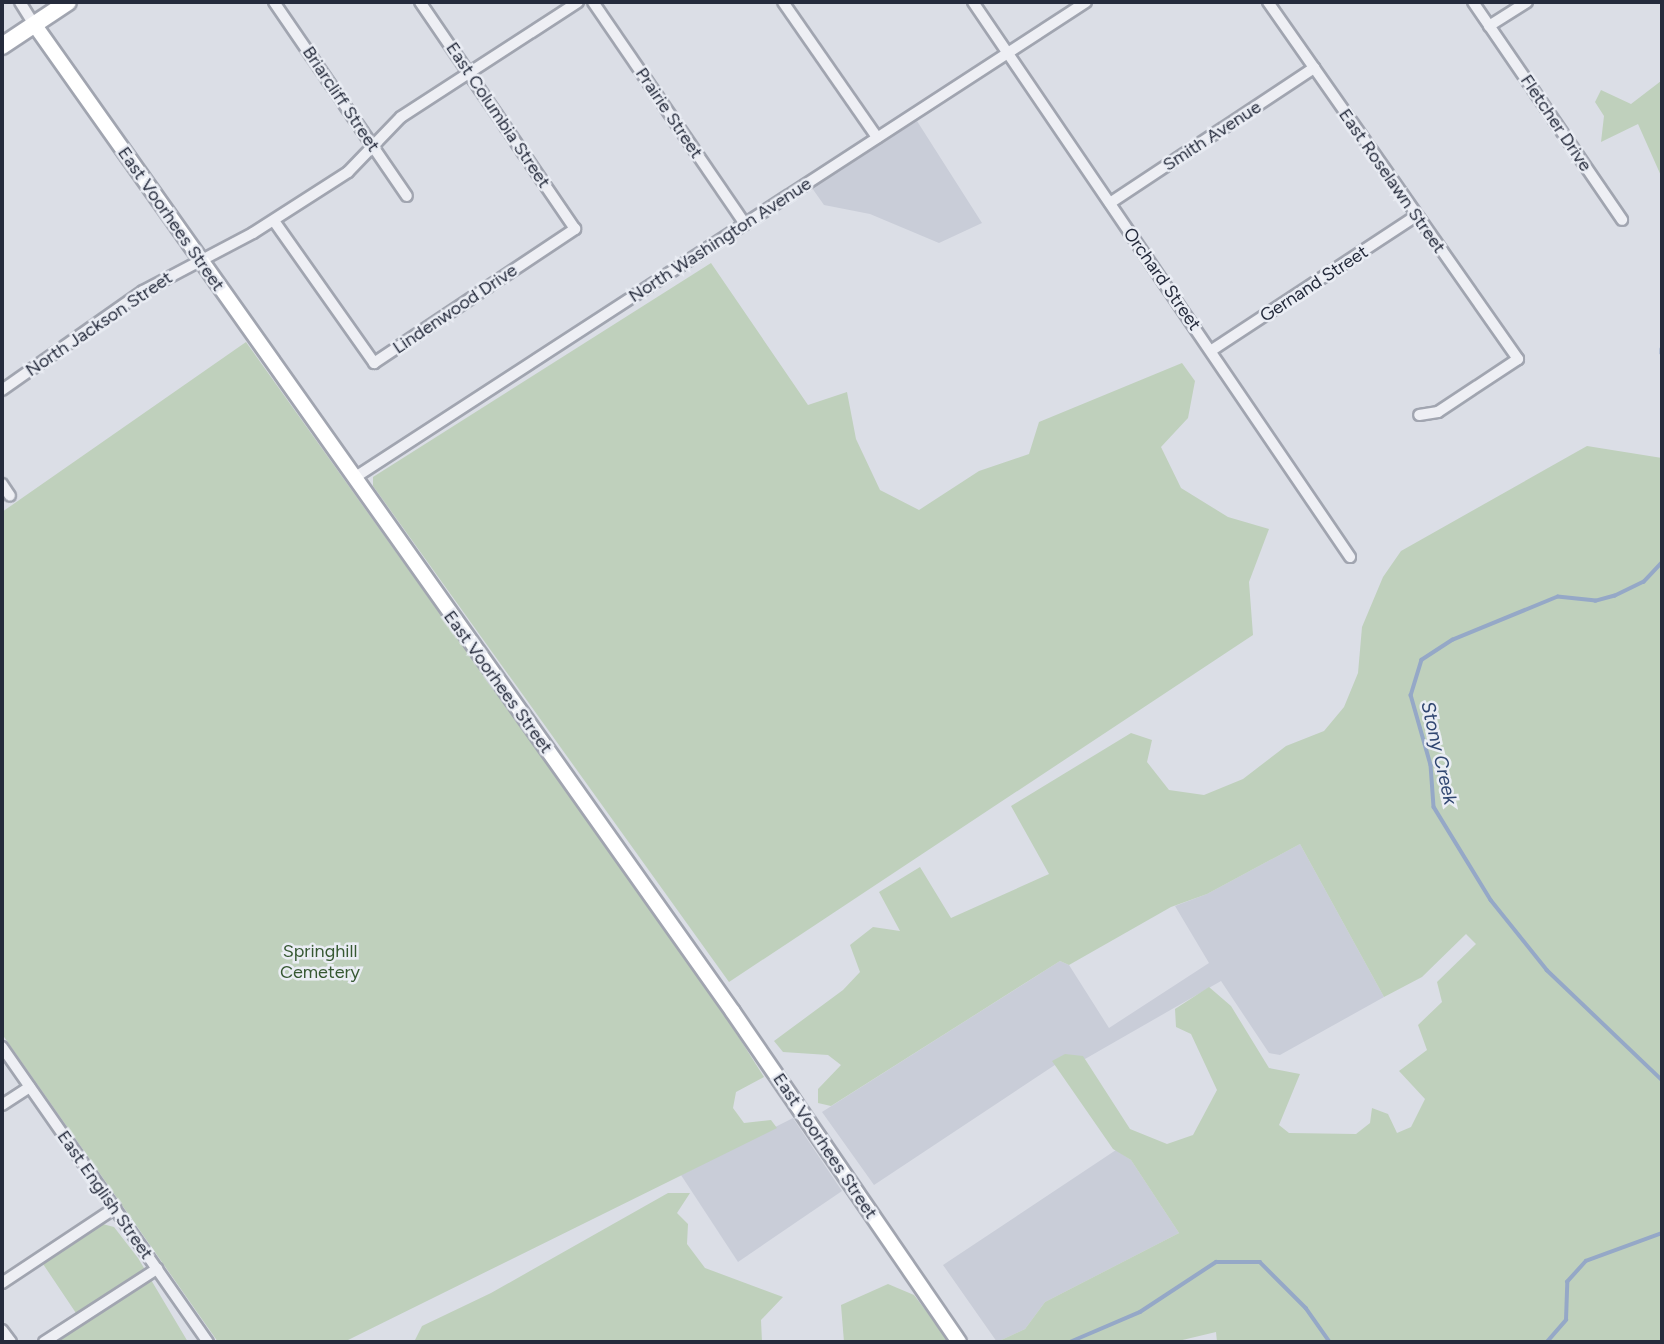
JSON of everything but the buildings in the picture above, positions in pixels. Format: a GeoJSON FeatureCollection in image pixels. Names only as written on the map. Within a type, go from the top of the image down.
{"type":"FeatureCollection","features":[{"type":"Feature","properties":{"kind":"main road"},"geometry":{"type":"LineString","coordinates":[[2,46],[68,2]]}},
{"type":"Feature","properties":{"kind":"main road","name":"East Voorhees Street"},"geometry":{"type":"LineString","coordinates":[[34,24],[733,1012],[959,1342]]}},
{"type":"Feature","properties":{"kind":"street"},"geometry":{"type":"LineString","coordinates":[[20,2],[34,24]]}},
{"type":"Feature","properties":{"kind":"street","name":"Briarcliff Street"},"geometry":{"type":"LineString","coordinates":[[274,2],[407,196]]}},
{"type":"Feature","properties":{"kind":"street","name":"East Columbia Street"},"geometry":{"type":"LineString","coordinates":[[420,2],[575,229]]}},
{"type":"Feature","properties":{"kind":"street","name":"North Jackson Street"},"geometry":{"type":"LineString","coordinates":[[2,390],[143,291],[274,221],[348,172],[401,117],[578,2]]}},
{"type":"Feature","properties":{"kind":"street","name":"Prairie Street"},"geometry":{"type":"LineString","coordinates":[[593,2],[745,223]]}},
{"type":"Feature","properties":{"kind":"street"},"geometry":{"type":"LineString","coordinates":[[783,2],[877,138]]}},
{"type":"Feature","properties":{"kind":"street","name":"Orchard Street"},"geometry":{"type":"LineString","coordinates":[[973,2],[1212,350],[1350,557]]}},
{"type":"Feature","properties":{"kind":"street","name":"North Washington Avenue"},"geometry":{"type":"LineString","coordinates":[[354,478],[1086,2]]}},
{"type":"Feature","properties":{"kind":"street","name":"East Roselawn Street"},"geometry":{"type":"LineString","coordinates":[[1268,2],[1518,359],[1438,412],[1419,415]]}},
{"type":"Feature","properties":{"kind":"street","name":"Fletcher Drive"},"geometry":{"type":"LineString","coordinates":[[1473,2],[1622,220]]}},
{"type":"Feature","properties":{"kind":"street"},"geometry":{"type":"LineString","coordinates":[[1489,26],[1527,2]]}},
{"type":"Feature","properties":{"kind":"street","name":"Smith Avenue"},"geometry":{"type":"LineString","coordinates":[[1110,203],[1314,68]]}},
{"type":"Feature","properties":{"kind":"street","name":"Gernand Street"},"geometry":{"type":"LineString","coordinates":[[1212,350],[1416,216]]}},
{"type":"Feature","properties":{"kind":"street","name":"Lindenwood Drive"},"geometry":{"type":"LineString","coordinates":[[274,221],[374,363],[575,229]]}},
{"type":"Feature","properties":{"kind":"street"},"geometry":{"type":"LineString","coordinates":[[2,484],[10,496]]}},
{"type":"Feature","properties":{"kind":"street","name":"East English Street"},"geometry":{"type":"LineString","coordinates":[[2,1048],[208,1342]]}},
{"type":"Feature","properties":{"kind":"street"},"geometry":{"type":"LineString","coordinates":[[2,1105],[30,1087]]}},
{"type":"Feature","properties":{"kind":"street"},"geometry":{"type":"LineString","coordinates":[[2,1283],[115,1208]]}},
{"type":"Feature","properties":{"kind":"street"},"geometry":{"type":"LineString","coordinates":[[44,1342],[157,1269]]}},
{"type":"Feature","properties":{"kind":"street"},"geometry":{"type":"LineString","coordinates":[[2,1330],[11,1342]]}},
{"type":"Feature","properties":{"kind":"shaded area"},"geometry":{"type":"Polygon","coordinates":[[[917,121],[982,223],[939,243],[870,214],[824,205],[812,188],[917,121]]]}},
{"type":"Feature","properties":{"kind":"shaded area"},"geometry":{"type":"Polygon","coordinates":[[[1300,844],[1384,997],[1280,1055],[1269,1053],[1221,981],[1085,1059],[1070,1055],[874,1185],[822,1112],[1060,961],[1069,965],[1109,1028],[1209,963],[1175,906],[1207,894],[1300,844]]]}},
{"type":"Feature","properties":{"kind":"shaded area"},"geometry":{"type":"Polygon","coordinates":[[[793,1118],[842,1191],[738,1262],[681,1175],[793,1118]]]}},
{"type":"Feature","properties":{"kind":"shaded area"},"geometry":{"type":"Polygon","coordinates":[[[1116,1150],[1131,1160],[1179,1233],[1045,1302],[1025,1329],[997,1342],[943,1265],[1116,1150]]]}},
{"type":"Feature","properties":{"kind":"green space"},"geometry":{"type":"Polygon","coordinates":[[[1662,74],[1662,178],[1638,124],[1601,142],[1604,116],[1595,102],[1601,90],[1631,104],[1661,81],[1662,74]]]}},
{"type":"Feature","properties":{"kind":"green space"},"geometry":{"type":"Polygon","coordinates":[[[711,263],[808,405],[847,392],[856,439],[880,490],[919,510],[979,471],[1029,454],[1039,422],[1182,363],[1195,381],[1188,418],[1161,447],[1181,488],[1228,517],[1269,529],[1249,582],[1253,635],[729,982],[373,486],[373,477],[711,263]]]}},
{"type":"Feature","properties":{"kind":"green space","name":"Springhill Cemetery"},"geometry":{"type":"Polygon","coordinates":[[[246,342],[712,995],[764,1077],[736,1092],[733,1108],[744,1123],[771,1120],[777,1128],[344,1342],[218,1342],[2,1034],[2,512],[246,342]]]}},
{"type":"Feature","properties":{"kind":"green space"},"geometry":{"type":"Polygon","coordinates":[[[1587,446],[1662,458],[1662,1342],[1217,1342],[1216,1332],[1174,1342],[997,1342],[1025,1329],[1045,1302],[1179,1233],[1131,1160],[1113,1149],[1052,1061],[1065,1054],[1083,1056],[1130,1129],[1167,1144],[1193,1135],[1217,1090],[1191,1034],[1176,1027],[1175,1009],[1209,987],[1231,1006],[1269,1068],[1300,1074],[1279,1125],[1289,1133],[1356,1134],[1370,1123],[1372,1108],[1388,1114],[1397,1133],[1411,1127],[1425,1099],[1399,1071],[1427,1050],[1418,1025],[1442,1002],[1437,982],[1476,944],[1466,934],[1422,977],[1384,997],[1300,844],[1207,894],[1171,907],[1069,965],[1060,961],[831,1106],[818,1103],[818,1089],[841,1065],[828,1055],[783,1052],[774,1041],[843,990],[860,972],[850,945],[873,927],[900,931],[879,892],[920,867],[951,918],[1049,874],[1011,806],[1131,733],[1152,740],[1147,762],[1169,790],[1204,795],[1243,779],[1286,746],[1324,731],[1344,707],[1358,673],[1362,627],[1383,577],[1401,551],[1587,446]]]}},
{"type":"Feature","properties":{"kind":"green space"},"geometry":{"type":"Polygon","coordinates":[[[668,1193],[690,1193],[677,1213],[688,1224],[687,1244],[705,1268],[783,1297],[761,1320],[762,1342],[414,1342],[422,1326],[491,1293],[668,1193]]]}},
{"type":"Feature","properties":{"kind":"green space"},"geometry":{"type":"Polygon","coordinates":[[[99,1223],[114,1227],[138,1258],[188,1342],[52,1342],[82,1322],[41,1261],[99,1223]]]}},
{"type":"Feature","properties":{"kind":"green space"},"geometry":{"type":"Polygon","coordinates":[[[888,1284],[914,1295],[950,1342],[844,1342],[841,1305],[888,1284]]]}},
{"type":"Feature","properties":{"kind":"waterway","name":"Stony Creek"},"geometry":{"type":"LineString","coordinates":[[1662,563],[1644,582],[1615,596],[1596,601],[1558,597],[1453,640],[1422,660],[1411,695],[1431,765],[1434,807],[1491,900],[1547,970],[1662,1080]]}},
{"type":"Feature","properties":{"kind":"waterway","name":"Stony Creek"},"geometry":{"type":"LineString","coordinates":[[1547,1342],[1566,1320],[1567,1282],[1586,1261],[1662,1233]]}},
{"type":"Feature","properties":{"kind":"waterway","name":"Stony Creek"},"geometry":{"type":"LineString","coordinates":[[1070,1342],[1140,1312],[1216,1262],[1260,1262],[1306,1308],[1330,1342]]}}]}
